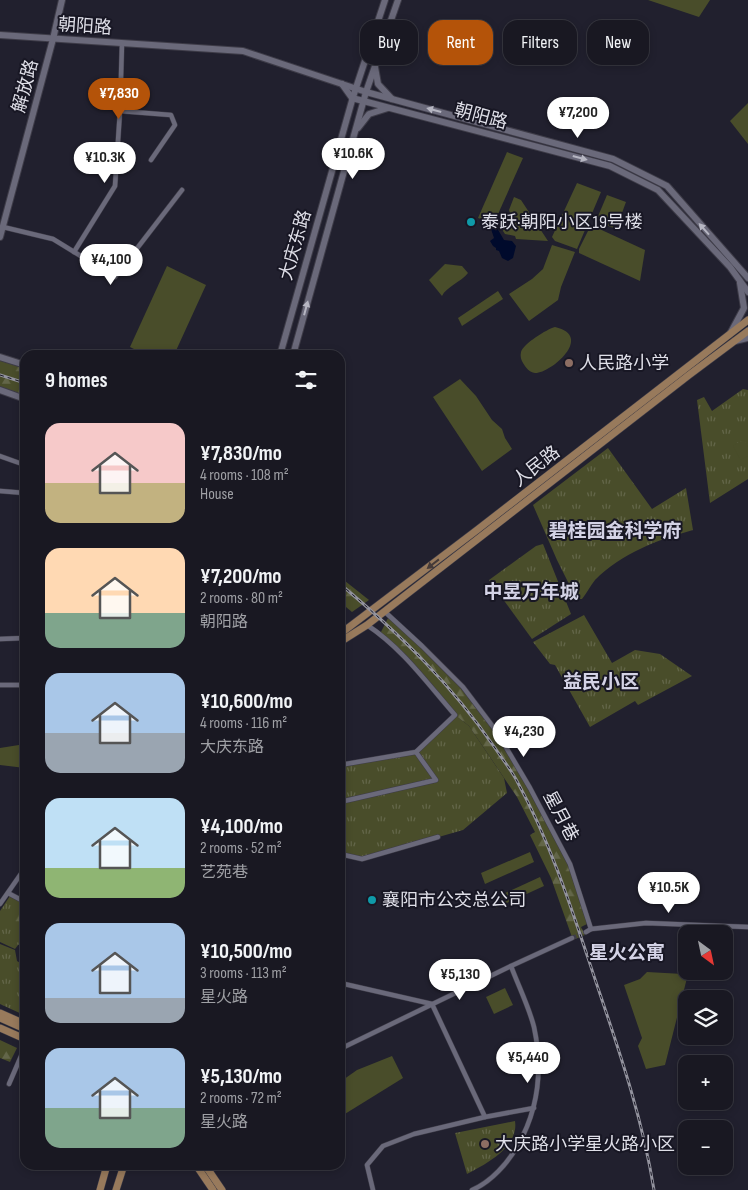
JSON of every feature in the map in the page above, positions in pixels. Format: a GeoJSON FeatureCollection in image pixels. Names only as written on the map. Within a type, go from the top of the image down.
{"type":"FeatureCollection","features":[{"type":"Feature","properties":{"kind":"main road","name":"解放路"},"geometry":{"type":"LineString","coordinates":[[0,237],[62,0]]}},
{"type":"Feature","properties":{"kind":"main road","name":"大庆东路"},"geometry":{"type":"LineString","coordinates":[[281,350],[352,98],[385,0]]}},
{"type":"Feature","properties":{"kind":"main road","name":"大庆东路"},"geometry":{"type":"LineString","coordinates":[[294,350],[366,92],[398,0]]}},
{"type":"Feature","properties":{"kind":"main road","name":"朝阳路"},"geometry":{"type":"LineString","coordinates":[[0,35],[243,51],[355,89],[614,159],[666,186],[747,277]]}},
{"type":"Feature","properties":{"kind":"main road"},"geometry":{"type":"LineString","coordinates":[[375,67],[378,84],[393,100]]}},
{"type":"Feature","properties":{"kind":"main road"},"geometry":{"type":"LineString","coordinates":[[342,84],[352,98]]}},
{"type":"Feature","properties":{"kind":"main road","name":"朝阳路"},"geometry":{"type":"LineString","coordinates":[[352,98],[610,166],[658,190],[730,267],[748,292]]}},
{"type":"Feature","properties":{"kind":"main road"},"geometry":{"type":"LineString","coordinates":[[355,131],[369,114],[388,108]]}},
{"type":"Feature","properties":{"kind":"main road"},"geometry":{"type":"LineString","coordinates":[[739,279],[744,308],[732,338],[748,338]]}},
{"type":"Feature","properties":{"kind":"main road","name":"人民路"},"geometry":{"type":"LineString","coordinates":[[345,639],[367,625],[732,338],[748,320]]}},
{"type":"Feature","properties":{"kind":"main road","name":"人民路"},"geometry":{"type":"LineString","coordinates":[[345,630],[732,338],[748,331]]}},
{"type":"Feature","properties":{"kind":"main road"},"geometry":{"type":"LineString","coordinates":[[0,357],[20,363]]}},
{"type":"Feature","properties":{"kind":"main road"},"geometry":{"type":"LineString","coordinates":[[0,390],[20,397]]}},
{"type":"Feature","properties":{"kind":"main road"},"geometry":{"type":"LineString","coordinates":[[0,1013],[20,1022]]}},
{"type":"Feature","properties":{"kind":"main road"},"geometry":{"type":"LineString","coordinates":[[0,1018],[20,1027]]}},
{"type":"Feature","properties":{"kind":"main road"},"geometry":{"type":"LineString","coordinates":[[0,1024],[20,1033]]}},
{"type":"Feature","properties":{"kind":"main road"},"geometry":{"type":"LineString","coordinates":[[0,1028],[20,1037]]}},
{"type":"Feature","properties":{"kind":"main road"},"geometry":{"type":"LineString","coordinates":[[100,1190],[106,1170]]}},
{"type":"Feature","properties":{"kind":"main road"},"geometry":{"type":"LineString","coordinates":[[116,1190],[122,1170]]}},
{"type":"Feature","properties":{"kind":"main road"},"geometry":{"type":"LineString","coordinates":[[199,1170],[213,1190]]}},
{"type":"Feature","properties":{"kind":"main road"},"geometry":{"type":"LineString","coordinates":[[208,1170],[222,1190]]}},
{"type":"Feature","properties":{"kind":"street"},"geometry":{"type":"LineString","coordinates":[[74,252],[115,186],[122,43]]}},
{"type":"Feature","properties":{"kind":"street"},"geometry":{"type":"LineString","coordinates":[[120,111],[171,115],[175,125],[151,160]]}},
{"type":"Feature","properties":{"kind":"street"},"geometry":{"type":"LineString","coordinates":[[3,227],[53,239],[115,277],[182,190]]}},
{"type":"Feature","properties":{"kind":"street"},"geometry":{"type":"LineString","coordinates":[[0,456],[20,463]]}},
{"type":"Feature","properties":{"kind":"street"},"geometry":{"type":"LineString","coordinates":[[0,491],[20,493]]}},
{"type":"Feature","properties":{"kind":"street","name":"星月巷"},"geometry":{"type":"LineString","coordinates":[[384,611],[463,687],[497,732],[530,788],[570,864],[588,931],[646,923],[748,926]]}},
{"type":"Feature","properties":{"kind":"street"},"geometry":{"type":"LineString","coordinates":[[345,764],[416,752],[455,715],[404,656],[378,632],[367,625]]}},
{"type":"Feature","properties":{"kind":"street"},"geometry":{"type":"LineString","coordinates":[[0,639],[20,638]]}},
{"type":"Feature","properties":{"kind":"street"},"geometry":{"type":"LineString","coordinates":[[0,685],[20,685]]}},
{"type":"Feature","properties":{"kind":"street"},"geometry":{"type":"LineString","coordinates":[[345,801],[436,780],[416,752]]}},
{"type":"Feature","properties":{"kind":"street"},"geometry":{"type":"LineString","coordinates":[[345,855],[362,859],[438,837]]}},
{"type":"Feature","properties":{"kind":"street"},"geometry":{"type":"LineString","coordinates":[[0,904],[20,875]]}},
{"type":"Feature","properties":{"kind":"street"},"geometry":{"type":"LineString","coordinates":[[8,893],[20,899]]}},
{"type":"Feature","properties":{"kind":"street"},"geometry":{"type":"LineString","coordinates":[[345,1047],[572,938]]}},
{"type":"Feature","properties":{"kind":"street"},"geometry":{"type":"LineString","coordinates":[[472,1190],[509,1161],[528,1127],[538,1093],[538,1061],[534,1026],[511,966]]}},
{"type":"Feature","properties":{"kind":"street"},"geometry":{"type":"LineString","coordinates":[[345,984],[432,1004]]}},
{"type":"Feature","properties":{"kind":"street"},"geometry":{"type":"LineString","coordinates":[[432,1004],[485,1117]]}},
{"type":"Feature","properties":{"kind":"street"},"geometry":{"type":"LineString","coordinates":[[9,1084],[20,1059]]}},
{"type":"Feature","properties":{"kind":"street"},"geometry":{"type":"LineString","coordinates":[[373,1190],[366,1165],[383,1146],[414,1134],[485,1117],[534,1108]]}},
{"type":"Feature","properties":{"kind":"green space"},"geometry":{"type":"Polygon","coordinates":[[[648,0],[710,0],[699,17],[648,0]]]}},
{"type":"Feature","properties":{"kind":"green space"},"geometry":{"type":"Polygon","coordinates":[[[748,103],[748,144],[730,121],[748,103]]]}},
{"type":"Feature","properties":{"kind":"green space"},"geometry":{"type":"Polygon","coordinates":[[[507,152],[523,158],[494,223],[478,218],[507,152]]]}},
{"type":"Feature","properties":{"kind":"green space"},"geometry":{"type":"Polygon","coordinates":[[[577,183],[601,192],[577,249],[555,241],[552,237],[577,183]]]}},
{"type":"Feature","properties":{"kind":"green space"},"geometry":{"type":"Polygon","coordinates":[[[607,195],[626,202],[616,229],[596,221],[607,195]]]}},
{"type":"Feature","properties":{"kind":"green space"},"geometry":{"type":"Polygon","coordinates":[[[514,197],[521,200],[548,241],[516,239],[515,236],[505,234],[503,231],[504,226],[509,223],[511,216],[509,210],[514,197]]]}},
{"type":"Feature","properties":{"kind":"green space"},"geometry":{"type":"Polygon","coordinates":[[[593,226],[645,250],[640,281],[579,253],[579,249],[589,229],[593,226]]]}},
{"type":"Feature","properties":{"kind":"green space"},"geometry":{"type":"Polygon","coordinates":[[[552,245],[575,252],[561,287],[558,300],[529,321],[509,294],[532,279],[543,269],[552,245]]]}},
{"type":"Feature","properties":{"kind":"green space"},"geometry":{"type":"Polygon","coordinates":[[[445,264],[462,266],[468,273],[442,296],[429,280],[445,264]]]}},
{"type":"Feature","properties":{"kind":"green space"},"geometry":{"type":"Polygon","coordinates":[[[167,266],[206,285],[176,350],[136,350],[130,347],[167,266]]]}},
{"type":"Feature","properties":{"kind":"green space"},"geometry":{"type":"Polygon","coordinates":[[[498,291],[503,299],[462,326],[458,318],[498,291]]]}},
{"type":"Feature","properties":{"kind":"green space"},"geometry":{"type":"Polygon","coordinates":[[[555,327],[566,332],[571,338],[566,354],[550,368],[542,372],[531,372],[525,367],[521,359],[523,349],[536,337],[555,327]]]}},
{"type":"Feature","properties":{"kind":"green space"},"geometry":{"type":"Polygon","coordinates":[[[0,357],[20,363],[20,397],[0,390],[0,357]]]}},
{"type":"Feature","properties":{"kind":"green space"},"geometry":{"type":"Polygon","coordinates":[[[460,379],[476,396],[492,420],[502,429],[512,449],[482,471],[433,397],[460,379]]]}},
{"type":"Feature","properties":{"kind":"green space"},"geometry":{"type":"Polygon","coordinates":[[[743,389],[748,390],[748,479],[710,503],[697,400],[704,397],[712,411],[743,389]]]}},
{"type":"Feature","properties":{"kind":"green space"},"geometry":{"type":"Polygon","coordinates":[[[744,440],[748,447],[748,456],[740,460],[733,445],[744,440]]]}},
{"type":"Feature","properties":{"kind":"green space"},"geometry":{"type":"Polygon","coordinates":[[[608,448],[652,509],[686,488],[693,530],[653,543],[628,555],[605,571],[595,580],[582,599],[579,599],[557,560],[533,505],[608,448]]]}},
{"type":"Feature","properties":{"kind":"green space"},"geometry":{"type":"Polygon","coordinates":[[[543,544],[571,614],[532,639],[489,580],[536,546],[543,544]]]}},
{"type":"Feature","properties":{"kind":"green space"},"geometry":{"type":"Polygon","coordinates":[[[345,581],[369,600],[352,612],[345,606],[345,581]]]}},
{"type":"Feature","properties":{"kind":"green space"},"geometry":{"type":"Polygon","coordinates":[[[584,615],[612,663],[635,650],[660,654],[692,676],[638,705],[635,701],[590,727],[555,665],[550,664],[533,642],[584,615]]]}},
{"type":"Feature","properties":{"kind":"green space"},"geometry":{"type":"Polygon","coordinates":[[[389,616],[463,687],[497,732],[569,864],[587,924],[581,927],[585,935],[573,940],[551,878],[530,835],[535,832],[517,797],[469,726],[455,715],[404,656],[380,634],[389,616]]]}},
{"type":"Feature","properties":{"kind":"green space"},"geometry":{"type":"Polygon","coordinates":[[[455,715],[469,726],[504,778],[507,793],[463,830],[362,859],[345,854],[345,764],[416,752],[455,715]]]}},
{"type":"Feature","properties":{"kind":"green space"},"geometry":{"type":"Polygon","coordinates":[[[20,745],[20,767],[0,765],[0,748],[20,745]]]}},
{"type":"Feature","properties":{"kind":"green space"},"geometry":{"type":"Polygon","coordinates":[[[530,852],[534,862],[485,884],[481,873],[530,852]]]}},
{"type":"Feature","properties":{"kind":"green space"},"geometry":{"type":"Polygon","coordinates":[[[540,877],[544,886],[496,908],[492,899],[540,877]]]}},
{"type":"Feature","properties":{"kind":"green space"},"geometry":{"type":"Polygon","coordinates":[[[12,893],[20,897],[20,944],[15,949],[0,942],[0,911],[12,893]]]}},
{"type":"Feature","properties":{"kind":"green space"},"geometry":{"type":"Polygon","coordinates":[[[16,907],[20,908],[20,922],[1,924],[5,914],[16,907]]]}},
{"type":"Feature","properties":{"kind":"green space"},"geometry":{"type":"Polygon","coordinates":[[[0,944],[15,950],[17,961],[20,963],[20,1013],[0,1004],[0,944]]]}},
{"type":"Feature","properties":{"kind":"green space"},"geometry":{"type":"Polygon","coordinates":[[[647,972],[678,974],[678,980],[686,980],[684,990],[678,990],[678,1014],[665,1065],[646,1069],[638,1046],[642,1038],[624,985],[640,979],[647,972]]]}},
{"type":"Feature","properties":{"kind":"green space"},"geometry":{"type":"Polygon","coordinates":[[[505,988],[513,1005],[494,1014],[486,997],[505,988]]]}},
{"type":"Feature","properties":{"kind":"green space"},"geometry":{"type":"Polygon","coordinates":[[[0,1040],[17,1048],[10,1062],[0,1058],[0,1040]]]}},
{"type":"Feature","properties":{"kind":"green space"},"geometry":{"type":"Polygon","coordinates":[[[392,1056],[403,1078],[345,1114],[345,1078],[357,1070],[392,1056]]]}},
{"type":"Feature","properties":{"kind":"green space"},"geometry":{"type":"Polygon","coordinates":[[[515,1121],[515,1130],[507,1147],[492,1160],[467,1174],[455,1133],[515,1121]]]}},
{"type":"Feature","properties":{"kind":"water"},"geometry":{"type":"Polygon","coordinates":[[[497,228],[504,240],[512,241],[516,246],[513,258],[508,261],[502,258],[499,251],[496,250],[490,241],[494,238],[491,229],[497,228]]]}},
{"type":"Feature","properties":{"kind":"tunnel"},"geometry":{"type":"LineString","coordinates":[[572,938],[586,932]]}},
{"type":"Feature","properties":{"kind":"railway"},"geometry":{"type":"LineString","coordinates":[[0,375],[20,381]]}},
{"type":"Feature","properties":{"kind":"railway"},"geometry":{"type":"LineString","coordinates":[[345,588],[404,641],[461,702],[507,766],[531,808],[573,913],[624,1067],[638,1115],[654,1190]]}},
{"type":"Feature","properties":{"kind":"place","name":"泰跃·朝阳小区19号楼"},"geometry":{"type":"Point","coordinates":[471,222]}},
{"type":"Feature","properties":{"kind":"place","name":"人民路小学"},"geometry":{"type":"Point","coordinates":[569,363]}},
{"type":"Feature","properties":{"kind":"place","name":"襄阳市公交总公司"},"geometry":{"type":"Point","coordinates":[372,900]}},
{"type":"Feature","properties":{"kind":"place","name":"大庆路小学星火路小区"},"geometry":{"type":"Point","coordinates":[485,1144]}},
{"type":"Feature","properties":{"kind":"district","name":"碧桂园金科学府"},"geometry":{"type":"Point","coordinates":[615,530]}},
{"type":"Feature","properties":{"kind":"district","name":"中昱万年城"},"geometry":{"type":"Point","coordinates":[531,591]}},
{"type":"Feature","properties":{"kind":"district","name":"益民小区"},"geometry":{"type":"Point","coordinates":[601,681]}},
{"type":"Feature","properties":{"kind":"district","name":"星火公寓"},"geometry":{"type":"Point","coordinates":[627,952]}}]}
